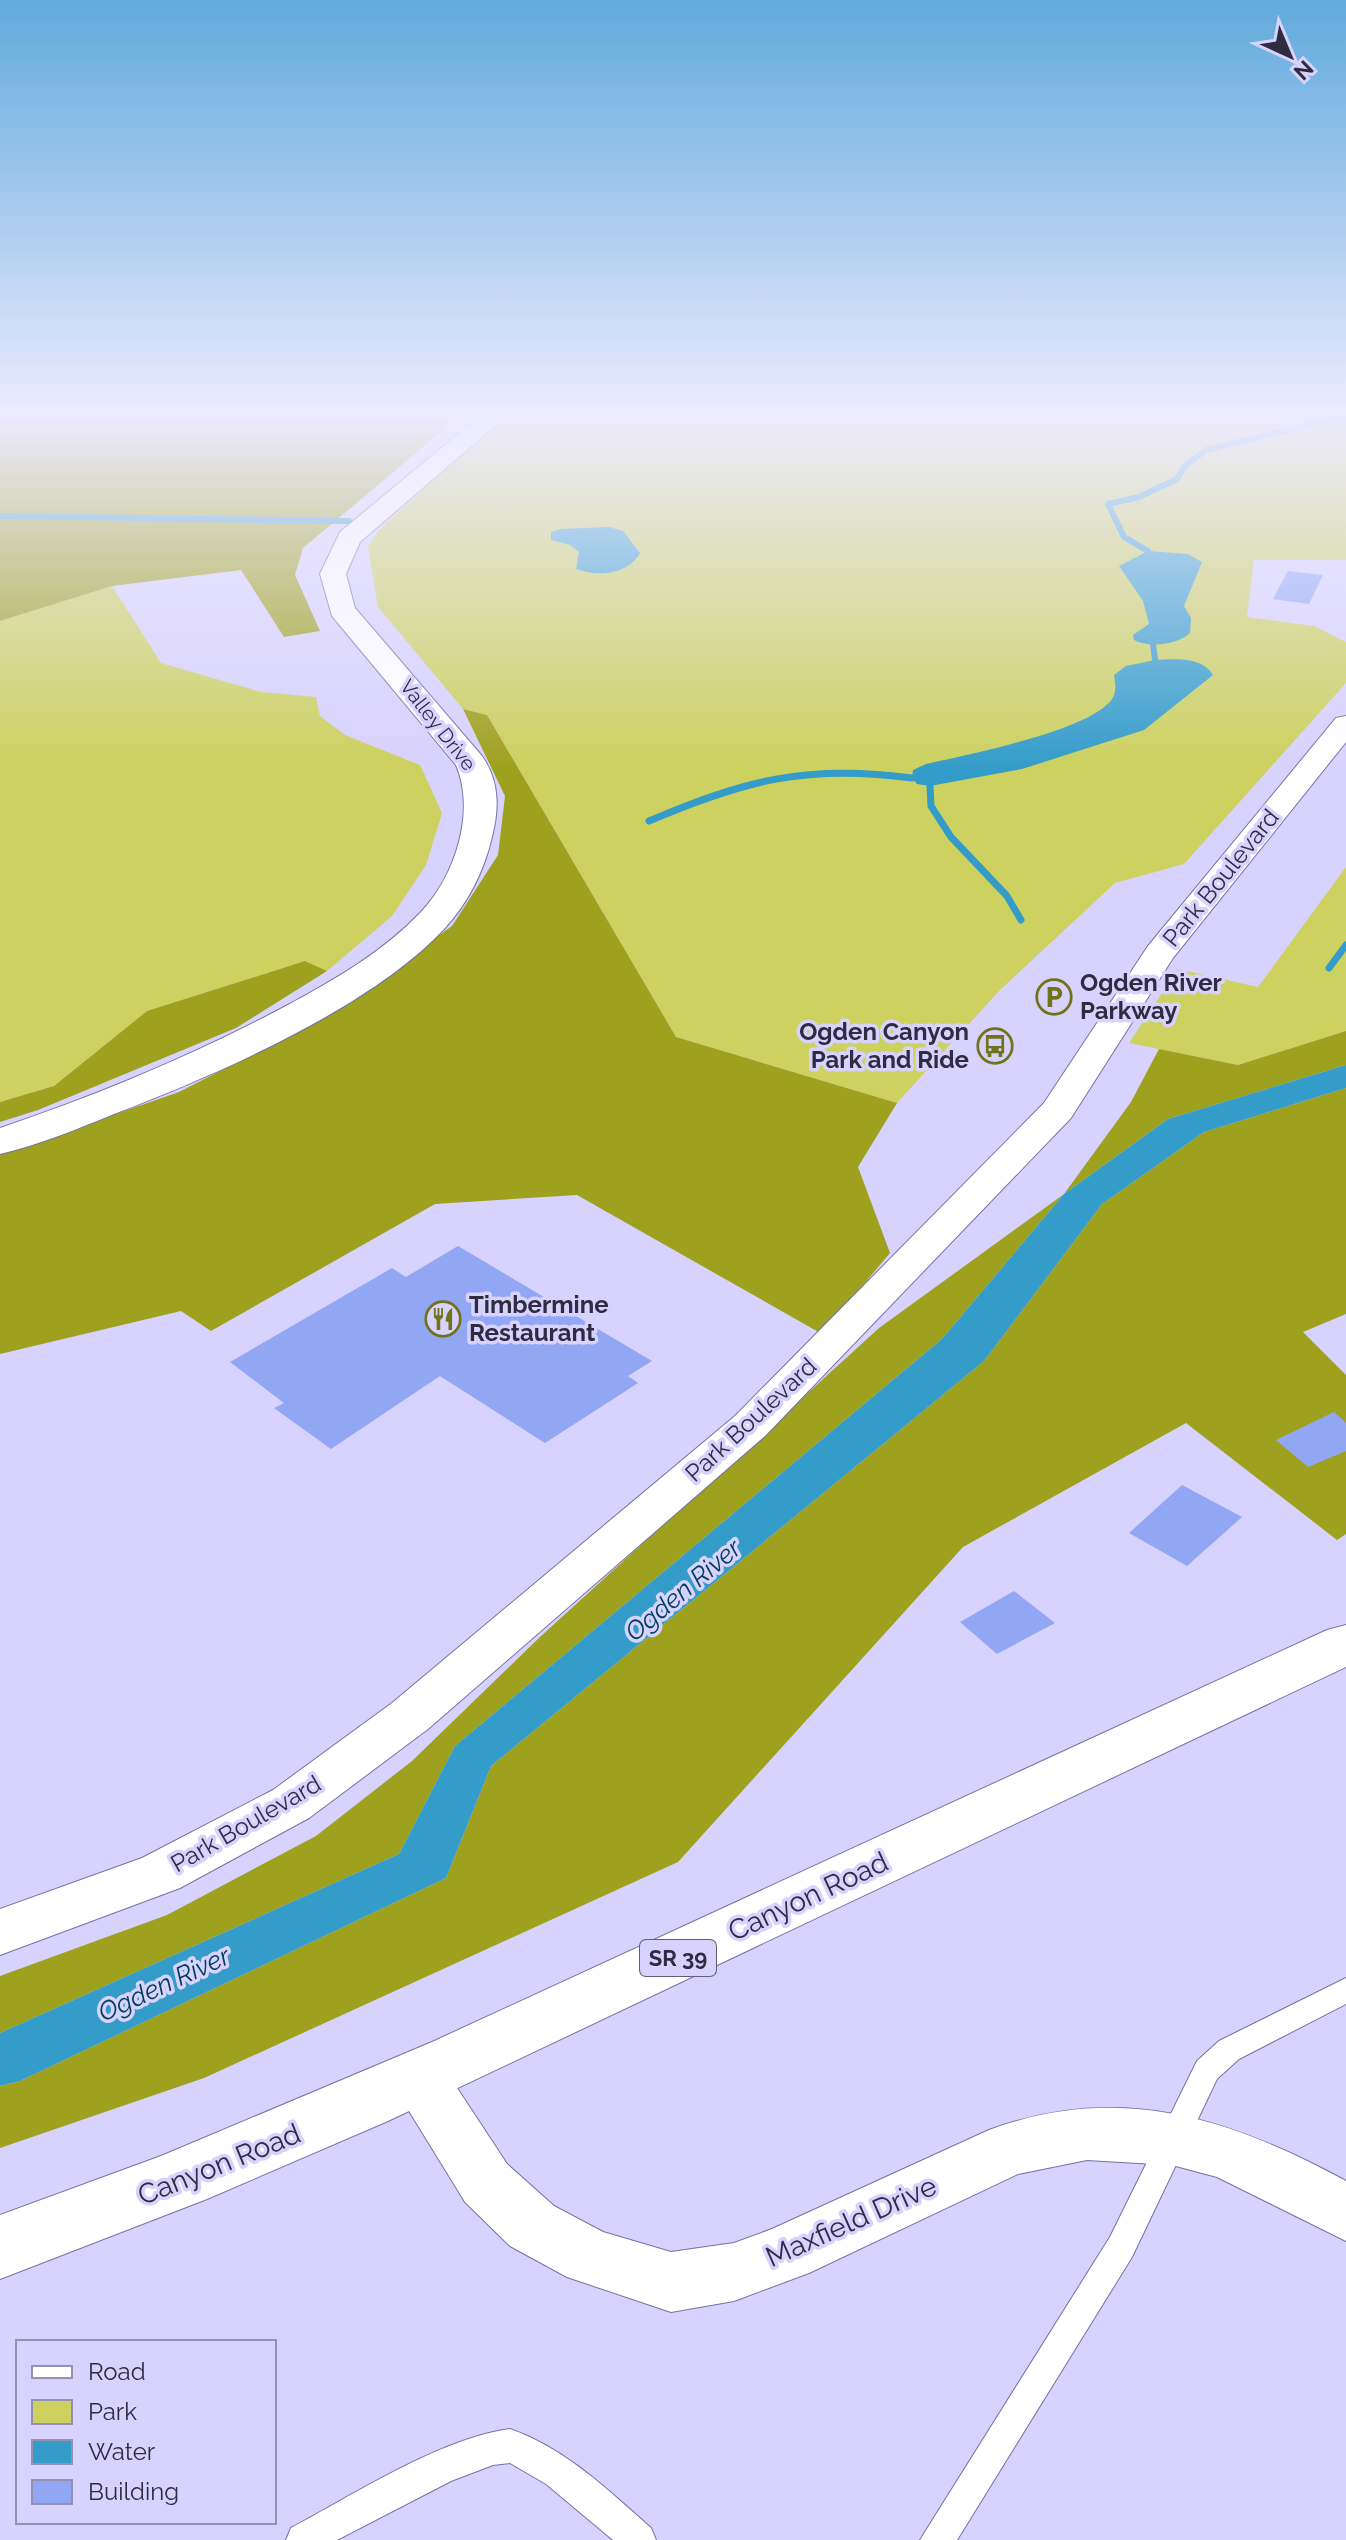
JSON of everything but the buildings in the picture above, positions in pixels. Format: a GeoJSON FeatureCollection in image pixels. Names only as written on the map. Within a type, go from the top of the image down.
{"type":"FeatureCollection","features":[{"type":"Feature","properties":{"kind":"street","name":"Valley Drive"},"geometry":{"type":"LineString","coordinates":[[0,1142],[169,1078],[278,1027],[373,973],[436,918],[468,867],[481,815],[483,788],[471,763],[342,610],[333,574],[349,538],[359,530]]}},
{"type":"Feature","properties":{"kind":"street","name":"Park Boulevard"},"geometry":{"type":"LineString","coordinates":[[0,1932],[161,1873],[291,1804],[410,1716],[750,1426],[1058,1110],[1160,953],[1346,724]]}},
{"type":"Feature","properties":{"kind":"street","name":"Canyon Road"},"geometry":{"type":"LineString","coordinates":[[0,2247],[249,2154],[419,2080],[1346,1644]]}},
{"type":"Feature","properties":{"kind":"street","name":"Maxfield Drive"},"geometry":{"type":"LineString","coordinates":[[419,2080],[486,2183],[532,2226],[589,2257],[671,2282],[734,2272],[787,2253],[1010,2149],[1087,2134],[1172,2138],[1225,2152],[1274,2173],[1346,2213]]}},
{"type":"Feature","properties":{"kind":"lane"},"geometry":{"type":"LineString","coordinates":[[937,2540],[1121,2247],[1207,2070],[1229,2050],[1346,1990]]}},
{"type":"Feature","properties":{"kind":"lane"},"geometry":{"type":"LineString","coordinates":[[303,2540],[474,2452],[509,2446],[545,2463],[639,2540]]}},
{"type":"Feature","properties":{"kind":"green space"},"geometry":{"type":"Polygon","coordinates":[[[380,530],[1346,530],[1346,560],[1254,560],[1247,617],[1314,626],[1346,642],[1346,683],[1184,864],[1115,883],[1000,990],[897,1103],[676,1037],[487,715],[463,709],[378,607],[368,547],[380,530]]]}},
{"type":"Feature","properties":{"kind":"green space"},"geometry":{"type":"Polygon","coordinates":[[[112,586],[161,663],[261,692],[316,697],[320,716],[345,735],[420,765],[442,813],[426,865],[392,916],[327,971],[305,961],[147,1011],[54,1086],[0,1102],[0,621],[112,586]]]}},
{"type":"Feature","properties":{"kind":"green space"},"geometry":{"type":"Polygon","coordinates":[[[1346,867],[1346,1031],[1238,1065],[1129,1043],[1178,969],[1258,987],[1346,867]]]}},
{"type":"Feature","properties":{"kind":"shaded area"},"geometry":{"type":"Polygon","coordinates":[[[0,530],[325,530],[303,548],[295,575],[320,631],[284,637],[241,570],[112,586],[0,621],[0,530]]]}},
{"type":"Feature","properties":{"kind":"shaded area"},"geometry":{"type":"Polygon","coordinates":[[[463,709],[487,715],[676,1037],[897,1103],[858,1167],[890,1253],[822,1334],[577,1195],[435,1204],[211,1331],[181,1311],[0,1354],[0,1154],[179,1092],[281,1040],[355,995],[452,926],[498,855],[505,796],[463,709]]]}},
{"type":"Feature","properties":{"kind":"shaded area"},"geometry":{"type":"Polygon","coordinates":[[[305,961],[327,971],[236,1028],[38,1110],[0,1122],[0,1102],[54,1086],[147,1011],[305,961]]]}},
{"type":"Feature","properties":{"kind":"shaded area"},"geometry":{"type":"Polygon","coordinates":[[[1346,1031],[1346,1065],[1168,1119],[1064,1194],[1131,1102],[1159,1049],[1238,1065],[1346,1031]]]}},
{"type":"Feature","properties":{"kind":"shaded area"},"geometry":{"type":"Polygon","coordinates":[[[1346,1088],[1346,1314],[1303,1332],[1346,1375],[1346,1534],[1337,1540],[1186,1423],[963,1547],[678,1862],[204,2078],[0,2148],[0,2086],[20,2081],[446,1878],[491,1766],[984,1361],[1102,1204],[1204,1132],[1346,1088]]]}},
{"type":"Feature","properties":{"kind":"shaded area"},"geometry":{"type":"Polygon","coordinates":[[[1064,1194],[942,1339],[455,1746],[399,1854],[0,2033],[0,1976],[167,1915],[316,1836],[412,1761],[540,1637],[879,1328],[1064,1194]]]}},
{"type":"Feature","properties":{"kind":"water"},"geometry":{"type":"Polygon","coordinates":[[[618,530],[623,531],[640,553],[620,570],[593,573],[576,569],[579,552],[570,545],[551,540],[551,532],[618,530]]]}},
{"type":"Feature","properties":{"kind":"water"},"geometry":{"type":"Polygon","coordinates":[[[1148,551],[1188,554],[1202,562],[1184,606],[1191,618],[1190,633],[1171,643],[1147,644],[1134,640],[1133,635],[1149,624],[1143,601],[1119,566],[1148,551]]]}},
{"type":"Feature","properties":{"kind":"water"},"geometry":{"type":"Polygon","coordinates":[[[1155,660],[1195,662],[1202,664],[1213,675],[1144,730],[1022,769],[930,786],[917,784],[912,778],[913,770],[926,764],[1025,740],[1079,721],[1099,711],[1112,699],[1114,675],[1126,666],[1155,660]]]}},
{"type":"Feature","properties":{"kind":"water","name":"Ogden River"},"geometry":{"type":"Polygon","coordinates":[[[1346,1065],[1346,1088],[1204,1132],[1102,1204],[984,1361],[491,1766],[446,1878],[20,2081],[0,2086],[0,2033],[399,1854],[455,1746],[942,1339],[1064,1194],[1168,1119],[1346,1065]]]}},
{"type":"Feature","properties":{"kind":"waterway"},"geometry":{"type":"LineString","coordinates":[[1120,530],[1124,537],[1148,551]]}},
{"type":"Feature","properties":{"kind":"waterway"},"geometry":{"type":"LineString","coordinates":[[1153,644],[1155,660]]}},
{"type":"Feature","properties":{"kind":"waterway"},"geometry":{"type":"LineString","coordinates":[[649,821],[716,795],[777,779],[840,773],[912,778]]}},
{"type":"Feature","properties":{"kind":"waterway"},"geometry":{"type":"LineString","coordinates":[[930,786],[931,806],[951,837],[1007,896],[1021,920]]}},
{"type":"Feature","properties":{"kind":"waterway"},"geometry":{"type":"LineString","coordinates":[[1329,968],[1346,945]]}},
{"type":"Feature","properties":{"kind":"place","name":"Ogden River Parkway"},"geometry":{"type":"Point","coordinates":[1054,997]}},
{"type":"Feature","properties":{"kind":"place","name":"Ogden Canyon Park and Ride"},"geometry":{"type":"Point","coordinates":[995,1046]}},
{"type":"Feature","properties":{"kind":"place","name":"Timbermine Restaurant"},"geometry":{"type":"Point","coordinates":[443,1319]}}]}
